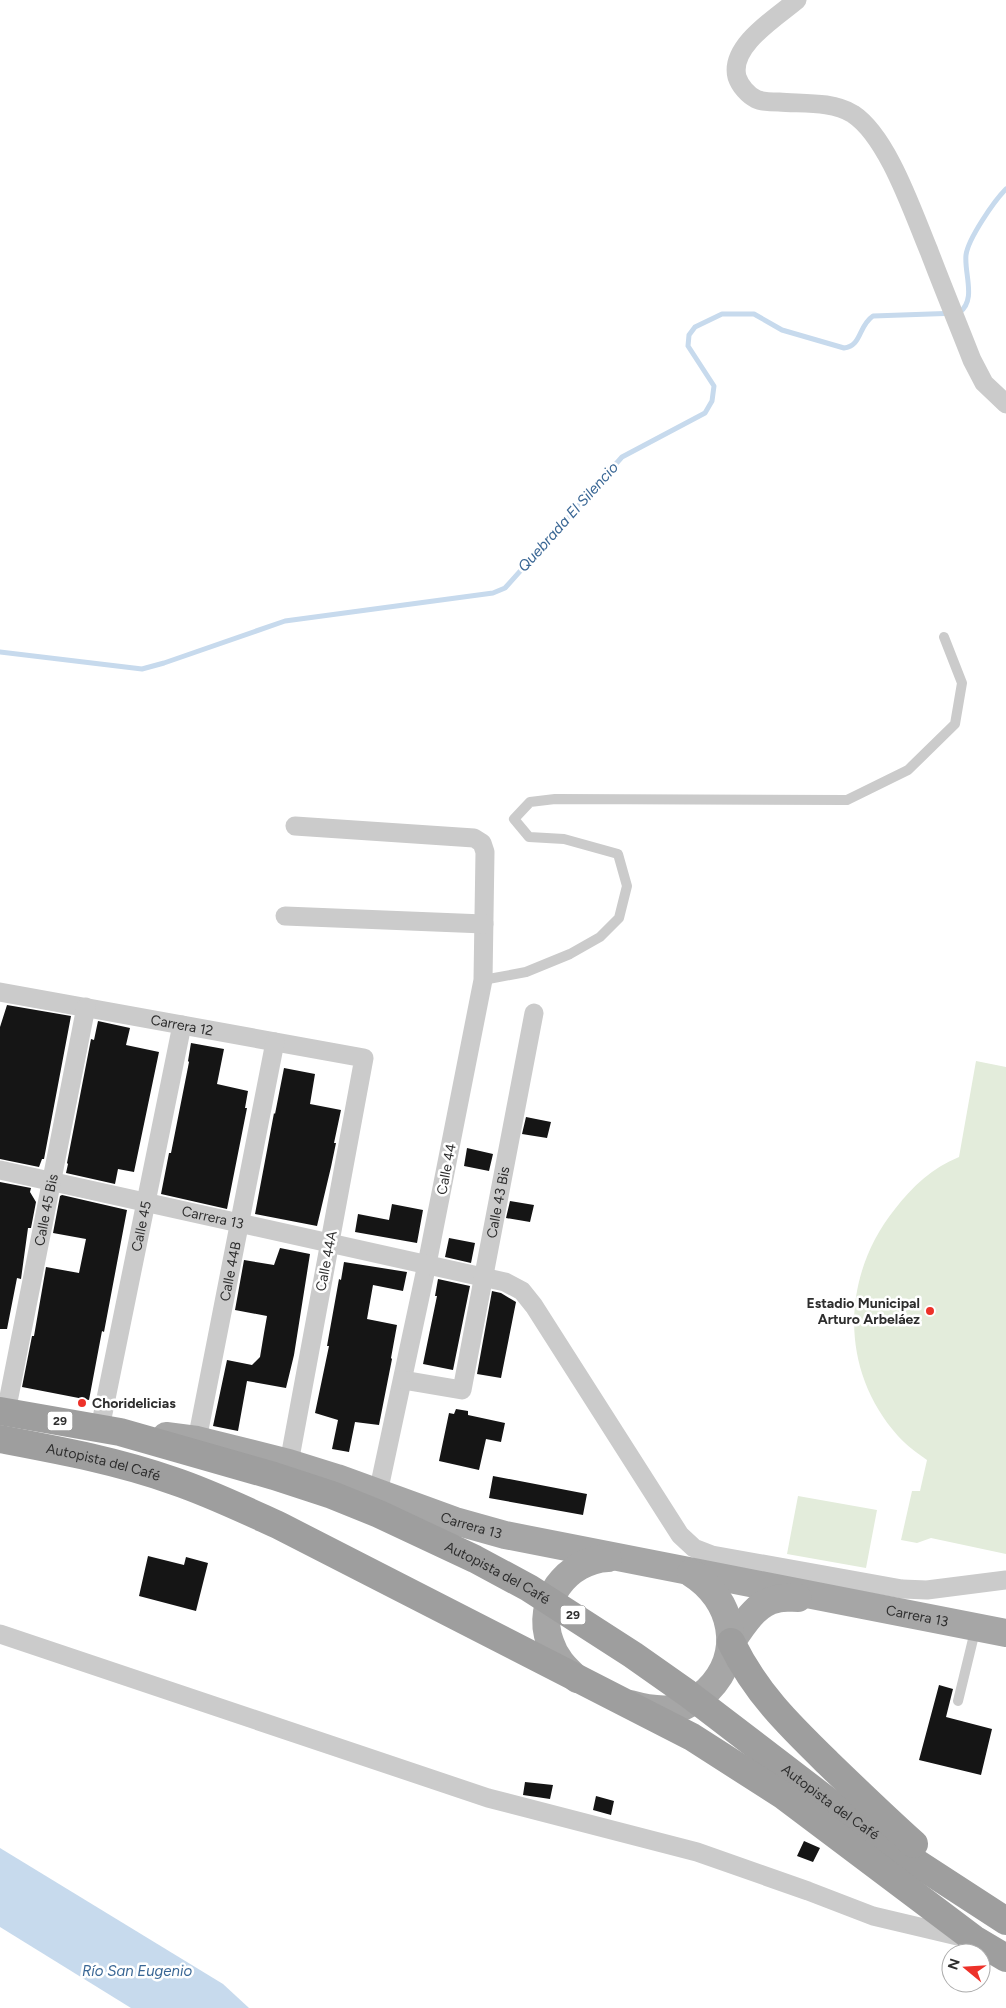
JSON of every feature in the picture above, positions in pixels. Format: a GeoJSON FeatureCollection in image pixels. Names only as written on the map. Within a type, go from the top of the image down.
{"type":"FeatureCollection","features":[{"type":"Feature","properties":{"kind":"highway","name":"Autopista del Café"},"geometry":{"type":"LineString","coordinates":[[3,1411],[110,1430],[332,1495],[424,1534],[530,1588],[582,1621],[687,1692],[832,1804],[906,1856],[1006,1921]]}},
{"type":"Feature","properties":{"kind":"highway","name":"Autopista del Café"},"geometry":{"type":"LineString","coordinates":[[0,1439],[132,1468],[174,1481],[221,1499],[280,1526],[692,1737],[762,1780],[974,1939],[1006,1958]]}},
{"type":"Feature","properties":{"kind":"highway"},"geometry":{"type":"LineString","coordinates":[[731,1642],[754,1685],[788,1724],[973,1901]]}},
{"type":"Feature","properties":{"kind":"main road","name":"Carrera 13"},"geometry":{"type":"LineString","coordinates":[[110,1430],[197,1440],[289,1463],[488,1531],[614,1558],[1006,1633]]}},
{"type":"Feature","properties":{"kind":"main road"},"geometry":{"type":"LineString","coordinates":[[577,1679],[560,1663],[550,1642],[546,1625],[547,1607],[554,1591],[564,1577],[579,1565],[596,1558],[614,1558]]}},
{"type":"Feature","properties":{"kind":"main road"},"geometry":{"type":"LineString","coordinates":[[617,1700],[637,1706],[680,1708],[699,1698],[715,1683],[725,1664],[731,1642],[729,1624],[723,1607],[714,1591],[690,1572]]}},
{"type":"Feature","properties":{"kind":"main road","name":"Carrera 13"},"geometry":{"type":"LineString","coordinates":[[731,1642],[752,1614],[762,1605],[777,1598],[828,1598]]}},
{"type":"Feature","properties":{"kind":"street"},"geometry":{"type":"LineString","coordinates":[[797,0],[754,36],[744,47],[737,60],[737,76],[744,90],[757,100],[828,105],[852,114],[869,128],[885,150],[897,176],[972,360],[984,383],[1006,404]]}},
{"type":"Feature","properties":{"kind":"street","name":"Calle 44"},"geometry":{"type":"LineString","coordinates":[[296,826],[474,838],[482,843],[485,852],[483,980],[427,1264],[378,1493]]}},
{"type":"Feature","properties":{"kind":"street"},"geometry":{"type":"LineString","coordinates":[[285,916],[484,924]]}},
{"type":"Feature","properties":{"kind":"street","name":"Carrera 12"},"geometry":{"type":"LineString","coordinates":[[0,992],[364,1058]]}},
{"type":"Feature","properties":{"kind":"street","name":"Calle 45 Bis"},"geometry":{"type":"LineString","coordinates":[[3,1411],[86,1007]]}},
{"type":"Feature","properties":{"kind":"street","name":"Calle 43 Bis"},"geometry":{"type":"LineString","coordinates":[[403,1380],[462,1390],[482,1276],[534,1013]]}},
{"type":"Feature","properties":{"kind":"street","name":"Calle 45"},"geometry":{"type":"LineString","coordinates":[[110,1430],[146,1202],[182,1025]]}},
{"type":"Feature","properties":{"kind":"street","name":"Calle 44B"},"geometry":{"type":"LineString","coordinates":[[197,1440],[275,1042]]}},
{"type":"Feature","properties":{"kind":"street","name":"Calle 44A"},"geometry":{"type":"LineString","coordinates":[[289,1463],[364,1058]]}},
{"type":"Feature","properties":{"kind":"street","name":"Carrera 13"},"geometry":{"type":"LineString","coordinates":[[0,1170],[506,1282],[522,1291],[534,1306],[680,1535],[694,1548],[712,1555],[902,1588],[927,1590],[1006,1580]]}},
{"type":"Feature","properties":{"kind":"street"},"geometry":{"type":"LineString","coordinates":[[0,1634],[488,1798],[697,1852],[873,1916],[974,1939]]}},
{"type":"Feature","properties":{"kind":"lane"},"geometry":{"type":"LineString","coordinates":[[483,980],[526,972],[570,954],[600,937],[618,918],[627,886],[618,854],[564,839],[529,837],[514,819],[530,802],[555,799],[847,800],[908,770],[955,724],[962,683],[944,636]]}},
{"type":"Feature","properties":{"kind":"lane"},"geometry":{"type":"LineString","coordinates":[[958,1701],[976,1627]]}},
{"type":"Feature","properties":{"kind":"green space","name":"Estadio Municipal Arturo Arbeláez"},"geometry":{"type":"Polygon","coordinates":[[[976,1061],[1006,1067],[1006,1554],[931,1538],[917,1543],[901,1540],[912,1491],[920,1491],[927,1460],[898,1436],[879,1410],[865,1382],[857,1353],[854,1323],[857,1293],[864,1263],[877,1235],[895,1209],[916,1185],[932,1172],[959,1157],[976,1061]]]}},
{"type":"Feature","properties":{"kind":"green space"},"geometry":{"type":"Polygon","coordinates":[[[798,1496],[877,1510],[866,1568],[787,1554],[798,1496]]]}},
{"type":"Feature","properties":{"kind":"water","name":"Río San Eugenio"},"geometry":{"type":"Polygon","coordinates":[[[0,1848],[223,1984],[249,2008],[131,2008],[0,1927],[0,1848]]]}},
{"type":"Feature","properties":{"kind":"building"},"geometry":{"type":"Polygon","coordinates":[[[7,1005],[71,1016],[44,1159],[42,1159],[39,1167],[0,1159],[0,1027],[7,1005]]]}},
{"type":"Feature","properties":{"kind":"building"},"geometry":{"type":"Polygon","coordinates":[[[98,1021],[130,1028],[126,1045],[159,1052],[134,1172],[118,1169],[115,1184],[66,1173],[91,1039],[94,1040],[98,1021]]]}},
{"type":"Feature","properties":{"kind":"building"},"geometry":{"type":"Polygon","coordinates":[[[191,1043],[224,1049],[217,1084],[248,1091],[245,1108],[247,1108],[227,1209],[161,1194],[169,1153],[171,1153],[191,1043]]]}},
{"type":"Feature","properties":{"kind":"building"},"geometry":{"type":"Polygon","coordinates":[[[284,1068],[315,1074],[310,1104],[341,1110],[334,1143],[336,1143],[317,1226],[255,1214],[284,1068]]]}},
{"type":"Feature","properties":{"kind":"building"},"geometry":{"type":"Polygon","coordinates":[[[526,1117],[551,1122],[547,1138],[522,1134],[526,1117]]]}},
{"type":"Feature","properties":{"kind":"building"},"geometry":{"type":"Polygon","coordinates":[[[467,1148],[493,1154],[489,1171],[464,1166],[467,1148]]]}},
{"type":"Feature","properties":{"kind":"building"},"geometry":{"type":"Polygon","coordinates":[[[0,1182],[31,1188],[30,1192],[36,1202],[31,1228],[28,1228],[21,1279],[17,1278],[7,1329],[0,1329],[0,1182]]]}},
{"type":"Feature","properties":{"kind":"building"},"geometry":{"type":"Polygon","coordinates":[[[60,1196],[127,1210],[89,1400],[22,1387],[32,1336],[34,1336],[46,1267],[79,1273],[86,1239],[53,1233],[60,1196]]]}},
{"type":"Feature","properties":{"kind":"building"},"geometry":{"type":"Polygon","coordinates":[[[510,1201],[534,1205],[530,1222],[506,1218],[510,1201]]]}},
{"type":"Feature","properties":{"kind":"building"},"geometry":{"type":"Polygon","coordinates":[[[392,1204],[423,1210],[417,1243],[355,1232],[358,1214],[389,1220],[392,1204]]]}},
{"type":"Feature","properties":{"kind":"building"},"geometry":{"type":"Polygon","coordinates":[[[449,1238],[475,1243],[471,1263],[445,1257],[449,1238]]]}},
{"type":"Feature","properties":{"kind":"building"},"geometry":{"type":"Polygon","coordinates":[[[280,1248],[310,1254],[294,1355],[286,1388],[247,1381],[238,1431],[213,1426],[227,1360],[252,1365],[260,1357],[267,1316],[235,1310],[244,1260],[274,1265],[280,1248]]]}},
{"type":"Feature","properties":{"kind":"building"},"geometry":{"type":"Polygon","coordinates":[[[344,1262],[407,1272],[403,1291],[373,1285],[367,1319],[397,1325],[379,1425],[355,1422],[349,1452],[332,1449],[338,1420],[315,1413],[329,1346],[327,1346],[339,1279],[341,1280],[344,1262]]]}},
{"type":"Feature","properties":{"kind":"building"},"geometry":{"type":"Polygon","coordinates":[[[438,1279],[470,1286],[453,1370],[423,1364],[437,1296],[435,1296],[438,1279]]]}},
{"type":"Feature","properties":{"kind":"building"},"geometry":{"type":"Polygon","coordinates":[[[492,1291],[501,1293],[516,1302],[501,1378],[477,1374],[492,1291]]]}},
{"type":"Feature","properties":{"kind":"building"},"geometry":{"type":"Polygon","coordinates":[[[456,1409],[468,1411],[468,1415],[505,1423],[501,1442],[486,1439],[479,1470],[439,1461],[449,1413],[454,1414],[456,1409]]]}},
{"type":"Feature","properties":{"kind":"building"},"geometry":{"type":"Polygon","coordinates":[[[493,1476],[587,1494],[583,1515],[489,1498],[493,1476]]]}},
{"type":"Feature","properties":{"kind":"building"},"geometry":{"type":"Polygon","coordinates":[[[148,1556],[184,1565],[186,1557],[208,1563],[196,1611],[139,1596],[148,1556]]]}},
{"type":"Feature","properties":{"kind":"building"},"geometry":{"type":"Polygon","coordinates":[[[939,1685],[953,1689],[946,1717],[992,1729],[981,1775],[919,1760],[939,1685]]]}},
{"type":"Feature","properties":{"kind":"building"},"geometry":{"type":"Polygon","coordinates":[[[525,1782],[553,1785],[550,1799],[523,1795],[525,1782]]]}},
{"type":"Feature","properties":{"kind":"building"},"geometry":{"type":"Polygon","coordinates":[[[596,1796],[614,1801],[611,1815],[593,1810],[596,1796]]]}},
{"type":"Feature","properties":{"kind":"building"},"geometry":{"type":"Polygon","coordinates":[[[804,1841],[820,1848],[813,1862],[797,1856],[804,1841]]]}},
{"type":"Feature","properties":{"kind":"waterway","name":"Quebrada El Silencio"},"geometry":{"type":"LineString","coordinates":[[0,652],[142,669],[285,621],[493,593],[505,588],[622,457],[705,413],[712,401],[714,386],[688,346],[689,335],[695,327],[722,314],[754,314],[782,330],[844,348],[854,344],[868,320],[873,316],[959,313],[964,308],[969,294],[966,255],[971,240],[982,220],[1006,189]]}},
{"type":"Feature","properties":{"kind":"place","name":"Estadio Municipal Arturo Arbeláez"},"geometry":{"type":"Point","coordinates":[930,1311]}},
{"type":"Feature","properties":{"kind":"place","name":"Choridelicias"},"geometry":{"type":"Point","coordinates":[82,1403]}}]}
